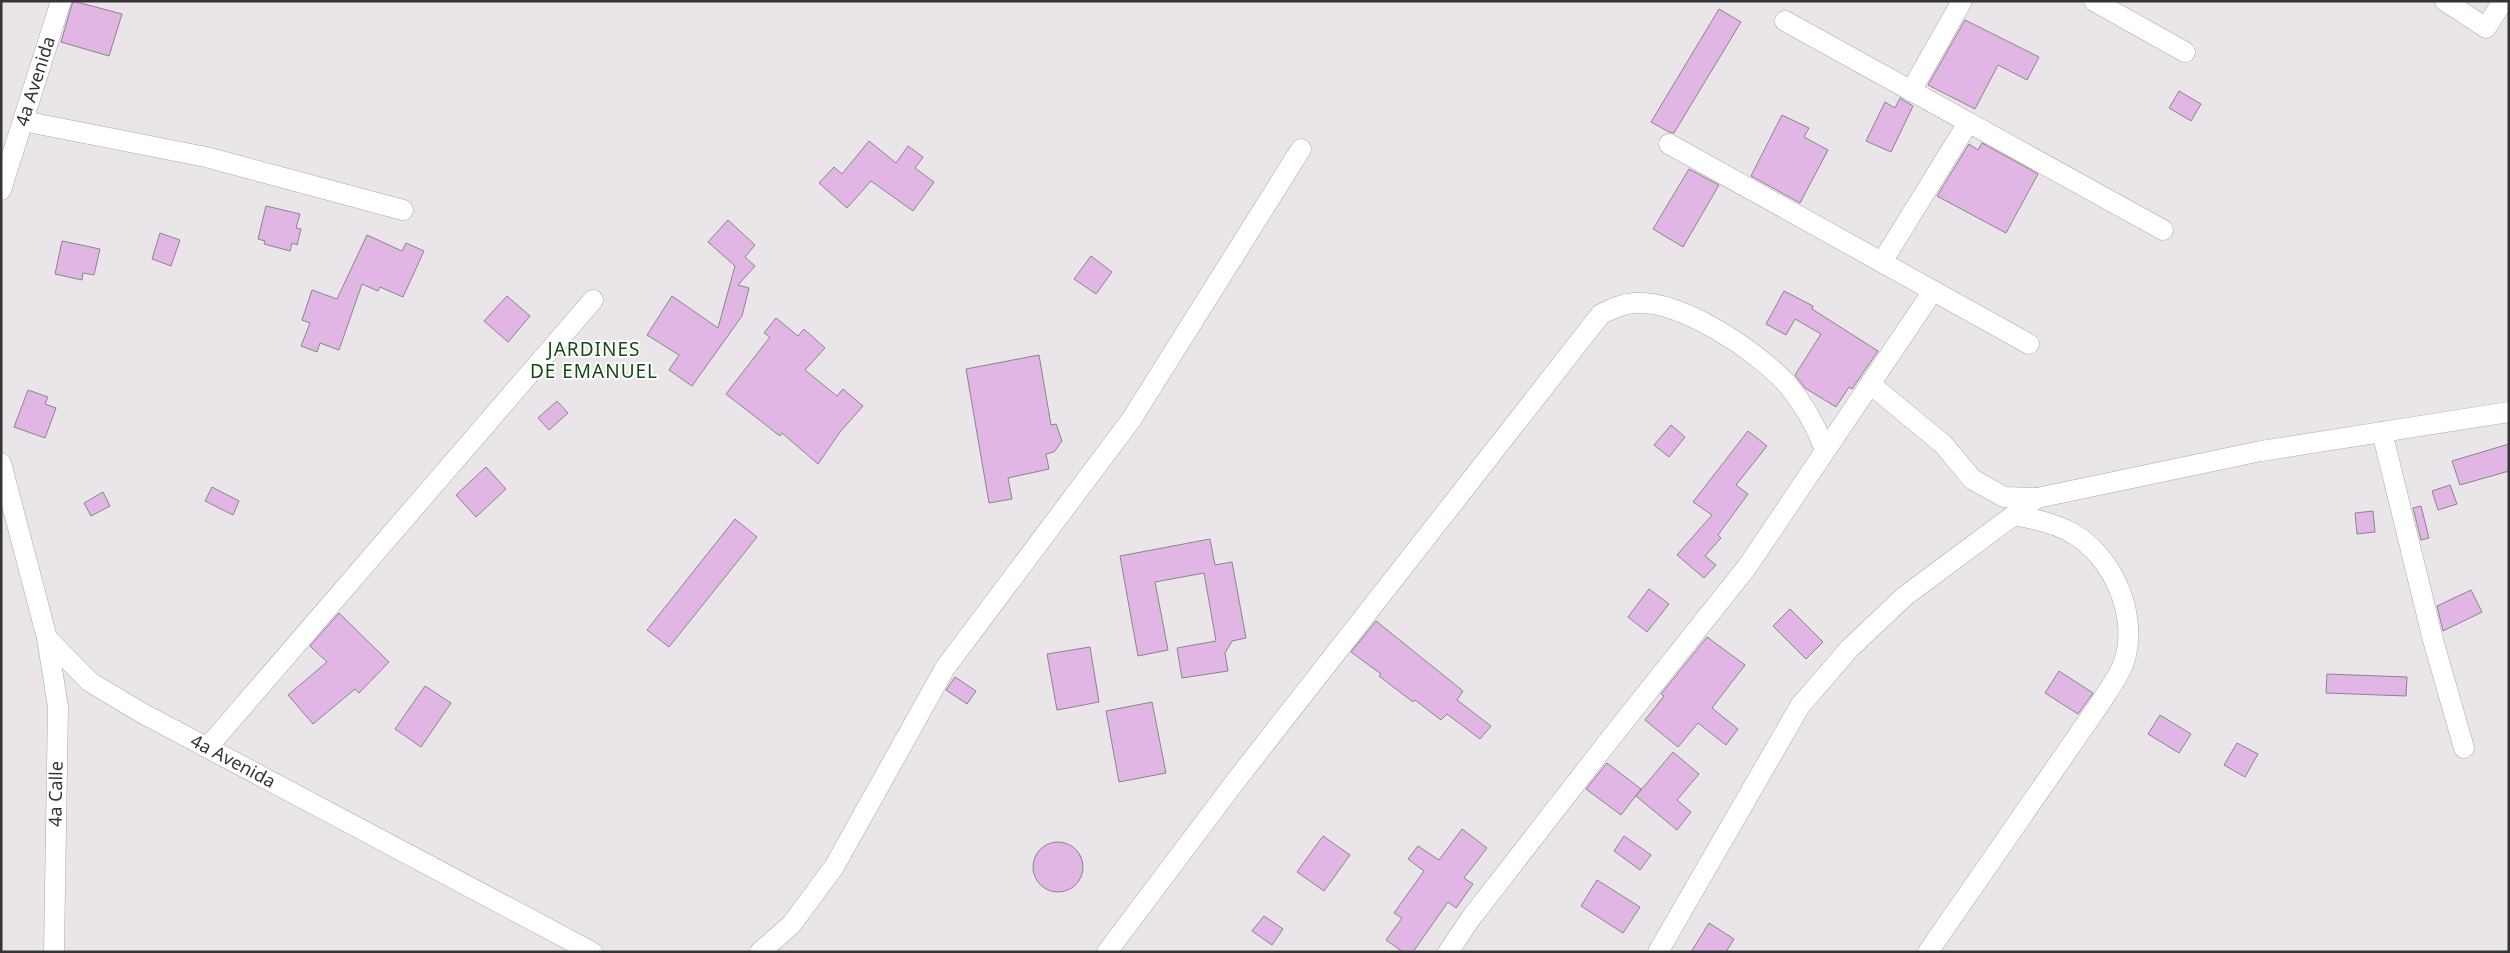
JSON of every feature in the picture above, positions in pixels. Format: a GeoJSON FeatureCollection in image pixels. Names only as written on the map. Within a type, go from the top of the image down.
{"type":"FeatureCollection","features":[{"type":"Feature","properties":{"kind":"street","name":"4a Avenida"},"geometry":{"type":"LineString","coordinates":[[1,190],[61,1]]}},
{"type":"Feature","properties":{"kind":"street"},"geometry":{"type":"LineString","coordinates":[[1911,91],[1962,1]]}},
{"type":"Feature","properties":{"kind":"street"},"geometry":{"type":"LineString","coordinates":[[2094,1],[2184,52]]}},
{"type":"Feature","properties":{"kind":"street"},"geometry":{"type":"LineString","coordinates":[[2445,1],[2486,28],[2503,1]]}},
{"type":"Feature","properties":{"kind":"street"},"geometry":{"type":"LineString","coordinates":[[1785,21],[2163,230]]}},
{"type":"Feature","properties":{"kind":"street"},"geometry":{"type":"LineString","coordinates":[[23,121],[206,157],[403,210]]}},
{"type":"Feature","properties":{"kind":"street"},"geometry":{"type":"LineString","coordinates":[[1882,262],[1968,122]]}},
{"type":"Feature","properties":{"kind":"street"},"geometry":{"type":"LineString","coordinates":[[1669,144],[2029,344]]}},
{"type":"Feature","properties":{"kind":"street"},"geometry":{"type":"LineString","coordinates":[[760,952],[791,925],[834,867],[945,668],[1131,420],[1301,149]]}},
{"type":"Feature","properties":{"kind":"street"},"geometry":{"type":"LineString","coordinates":[[1448,952],[1471,918],[1596,757],[1747,567],[1933,291]]}},
{"type":"Feature","properties":{"kind":"street"},"geometry":{"type":"LineString","coordinates":[[207,748],[593,300]]}},
{"type":"Feature","properties":{"kind":"street"},"geometry":{"type":"LineString","coordinates":[[1107,952],[1238,778],[1601,314],[1624,304],[1645,304],[1680,313],[1725,334],[1760,359],[1786,384],[1803,405],[1816,427],[1825,450]]}},
{"type":"Feature","properties":{"kind":"street"},"geometry":{"type":"LineString","coordinates":[[1870,384],[1943,444],[1972,479],[2004,497],[2037,498],[2261,450],[2509,412]]}},
{"type":"Feature","properties":{"kind":"street"},"geometry":{"type":"LineString","coordinates":[[2382,432],[2433,640],[2464,748]]}},
{"type":"Feature","properties":{"kind":"street","name":"4a Avenida"},"geometry":{"type":"LineString","coordinates":[[1,462],[47,638],[90,682],[207,748],[592,952]]}},
{"type":"Feature","properties":{"kind":"street"},"geometry":{"type":"LineString","coordinates":[[1658,952],[1800,706],[1849,649],[1905,596],[2037,498]]}},
{"type":"Feature","properties":{"kind":"street"},"geometry":{"type":"LineString","coordinates":[[1928,952],[2099,705],[2124,662],[2130,621],[2118,588],[2103,559],[2073,533],[2045,521],[2014,515]]}},
{"type":"Feature","properties":{"kind":"street","name":"4a Calle"},"geometry":{"type":"LineString","coordinates":[[47,638],[58,706],[54,952]]}},
{"type":"Feature","properties":{"kind":"building"},"geometry":{"type":"Polygon","coordinates":[[[73,1],[122,14],[109,56],[61,42],[73,1]]]}},
{"type":"Feature","properties":{"kind":"building"},"geometry":{"type":"Polygon","coordinates":[[[1719,9],[1741,22],[1674,133],[1669,132],[1651,122],[1719,9]]]}},
{"type":"Feature","properties":{"kind":"building"},"geometry":{"type":"Polygon","coordinates":[[[1965,20],[2039,57],[2027,80],[1998,65],[1975,109],[1928,85],[1965,20]]]}},
{"type":"Feature","properties":{"kind":"building"},"geometry":{"type":"Polygon","coordinates":[[[2179,91],[2201,104],[2191,121],[2169,108],[2179,91]]]}},
{"type":"Feature","properties":{"kind":"building"},"geometry":{"type":"Polygon","coordinates":[[[1900,98],[1913,106],[1891,152],[1866,141],[1885,102],[1895,108],[1900,98]]]}},
{"type":"Feature","properties":{"kind":"building"},"geometry":{"type":"Polygon","coordinates":[[[1782,115],[1809,128],[1804,137],[1828,150],[1800,203],[1751,176],[1782,115]]]}},
{"type":"Feature","properties":{"kind":"building"},"geometry":{"type":"Polygon","coordinates":[[[869,141],[896,163],[908,146],[923,157],[915,168],[934,182],[913,211],[871,181],[847,208],[819,183],[834,167],[842,174],[869,141]]]}},
{"type":"Feature","properties":{"kind":"building"},"geometry":{"type":"Polygon","coordinates":[[[1982,143],[2038,174],[2006,233],[1937,196],[1969,144],[1978,150],[1982,143]]]}},
{"type":"Feature","properties":{"kind":"building"},"geometry":{"type":"Polygon","coordinates":[[[1689,169],[1719,185],[1683,247],[1653,229],[1689,169]]]}},
{"type":"Feature","properties":{"kind":"building"},"geometry":{"type":"Polygon","coordinates":[[[266,206],[300,214],[296,228],[301,229],[297,245],[292,243],[290,251],[264,244],[265,241],[258,239],[266,206]]]}},
{"type":"Feature","properties":{"kind":"building"},"geometry":{"type":"Polygon","coordinates":[[[728,220],[755,245],[745,257],[755,266],[738,285],[749,288],[742,316],[692,386],[669,370],[679,355],[647,335],[672,296],[718,328],[735,266],[708,242],[728,220]]]}},
{"type":"Feature","properties":{"kind":"building"},"geometry":{"type":"Polygon","coordinates":[[[160,233],[180,240],[171,266],[152,259],[160,233]]]}},
{"type":"Feature","properties":{"kind":"building"},"geometry":{"type":"Polygon","coordinates":[[[367,235],[402,251],[406,243],[424,251],[403,297],[380,287],[378,291],[362,284],[339,350],[320,343],[317,352],[301,346],[310,323],[302,320],[312,290],[337,299],[367,235]]]}},
{"type":"Feature","properties":{"kind":"building"},"geometry":{"type":"Polygon","coordinates":[[[62,241],[100,249],[94,275],[83,273],[82,280],[55,274],[62,241]]]}},
{"type":"Feature","properties":{"kind":"building"},"geometry":{"type":"Polygon","coordinates":[[[1091,256],[1112,272],[1096,294],[1074,279],[1091,256]]]}},
{"type":"Feature","properties":{"kind":"building"},"geometry":{"type":"Polygon","coordinates":[[[1784,291],[1813,306],[1812,309],[1878,351],[1852,389],[1849,387],[1836,407],[1805,388],[1795,375],[1821,334],[1795,319],[1786,335],[1766,324],[1784,291]]]}},
{"type":"Feature","properties":{"kind":"building"},"geometry":{"type":"Polygon","coordinates":[[[507,296],[530,316],[508,342],[484,321],[507,296]]]}},
{"type":"Feature","properties":{"kind":"building"},"geometry":{"type":"Polygon","coordinates":[[[776,318],[798,336],[804,329],[825,348],[805,370],[837,396],[843,389],[863,406],[840,432],[818,464],[782,433],[780,436],[726,394],[770,337],[764,333],[776,318]]]}},
{"type":"Feature","properties":{"kind":"building"},"geometry":{"type":"Polygon","coordinates":[[[1039,355],[1051,425],[1056,424],[1062,441],[1054,452],[1046,454],[1049,469],[1008,478],[1012,499],[989,503],[966,369],[1039,355]]]}},
{"type":"Feature","properties":{"kind":"building"},"geometry":{"type":"Polygon","coordinates":[[[28,390],[48,397],[45,404],[56,408],[45,438],[14,427],[28,390]]]}},
{"type":"Feature","properties":{"kind":"building"},"geometry":{"type":"Polygon","coordinates":[[[557,401],[568,413],[549,430],[538,418],[557,401]]]}},
{"type":"Feature","properties":{"kind":"building"},"geometry":{"type":"Polygon","coordinates":[[[1671,425],[1685,437],[1669,457],[1654,445],[1671,425]]]}},
{"type":"Feature","properties":{"kind":"building"},"geometry":{"type":"Polygon","coordinates":[[[1748,431],[1767,446],[1736,485],[1748,494],[1718,535],[1721,538],[1705,556],[1716,565],[1704,578],[1677,555],[1712,515],[1693,502],[1748,431]]]}},
{"type":"Feature","properties":{"kind":"building"},"geometry":{"type":"Polygon","coordinates":[[[2509,444],[2509,471],[2460,485],[2452,461],[2509,444]]]}},
{"type":"Feature","properties":{"kind":"building"},"geometry":{"type":"Polygon","coordinates":[[[486,467],[506,489],[476,517],[456,495],[486,467]]]}},
{"type":"Feature","properties":{"kind":"building"},"geometry":{"type":"Polygon","coordinates":[[[2450,485],[2457,504],[2438,510],[2432,491],[2450,485]]]}},
{"type":"Feature","properties":{"kind":"building"},"geometry":{"type":"Polygon","coordinates":[[[212,487],[239,501],[233,515],[205,501],[212,487]]]}},
{"type":"Feature","properties":{"kind":"building"},"geometry":{"type":"Polygon","coordinates":[[[103,492],[110,506],[91,516],[84,503],[103,492]]]}},
{"type":"Feature","properties":{"kind":"building"},"geometry":{"type":"Polygon","coordinates":[[[2421,506],[2429,538],[2421,540],[2413,508],[2421,506]]]}},
{"type":"Feature","properties":{"kind":"building"},"geometry":{"type":"Polygon","coordinates":[[[2373,511],[2375,532],[2357,534],[2355,513],[2373,511]]]}},
{"type":"Feature","properties":{"kind":"building"},"geometry":{"type":"Polygon","coordinates":[[[735,519],[757,537],[669,647],[647,630],[735,519]]]}},
{"type":"Feature","properties":{"kind":"building"},"geometry":{"type":"Polygon","coordinates":[[[1210,539],[1215,565],[1232,562],[1246,638],[1232,641],[1225,653],[1228,671],[1182,678],[1177,648],[1216,641],[1204,573],[1155,582],[1168,650],[1138,656],[1120,556],[1210,539]]]}},
{"type":"Feature","properties":{"kind":"building"},"geometry":{"type":"Polygon","coordinates":[[[1649,589],[1669,604],[1647,632],[1628,617],[1649,589]]]}},
{"type":"Feature","properties":{"kind":"building"},"geometry":{"type":"Polygon","coordinates":[[[2471,590],[2482,612],[2443,631],[2437,606],[2471,590]]]}},
{"type":"Feature","properties":{"kind":"building"},"geometry":{"type":"Polygon","coordinates":[[[1790,609],[1823,642],[1806,659],[1773,626],[1790,609]]]}},
{"type":"Feature","properties":{"kind":"building"},"geometry":{"type":"Polygon","coordinates":[[[339,613],[389,662],[359,693],[355,689],[313,724],[288,695],[327,662],[310,646],[339,613]]]}},
{"type":"Feature","properties":{"kind":"building"},"geometry":{"type":"Polygon","coordinates":[[[1376,621],[1463,691],[1457,700],[1491,726],[1480,739],[1447,714],[1441,720],[1415,700],[1413,702],[1379,676],[1381,674],[1351,652],[1376,621]]]}},
{"type":"Feature","properties":{"kind":"building"},"geometry":{"type":"Polygon","coordinates":[[[1707,637],[1745,665],[1712,708],[1738,729],[1726,745],[1698,723],[1678,747],[1645,720],[1664,696],[1661,694],[1707,637]]]}},
{"type":"Feature","properties":{"kind":"building"},"geometry":{"type":"Polygon","coordinates":[[[1090,647],[1099,702],[1057,710],[1047,654],[1090,647]]]}},
{"type":"Feature","properties":{"kind":"building"},"geometry":{"type":"Polygon","coordinates":[[[2059,671],[2093,693],[2078,714],[2045,693],[2059,671]]]}},
{"type":"Feature","properties":{"kind":"building"},"geometry":{"type":"Polygon","coordinates":[[[2327,674],[2407,677],[2406,696],[2326,693],[2327,674]]]}},
{"type":"Feature","properties":{"kind":"building"},"geometry":{"type":"Polygon","coordinates":[[[955,677],[976,691],[967,704],[946,690],[955,677]]]}},
{"type":"Feature","properties":{"kind":"building"},"geometry":{"type":"Polygon","coordinates":[[[425,686],[451,703],[421,747],[395,729],[425,686]]]}},
{"type":"Feature","properties":{"kind":"building"},"geometry":{"type":"Polygon","coordinates":[[[1152,702],[1166,773],[1119,782],[1106,711],[1152,702]]]}},
{"type":"Feature","properties":{"kind":"building"},"geometry":{"type":"Polygon","coordinates":[[[2160,715],[2191,734],[2179,753],[2148,734],[2160,715]]]}},
{"type":"Feature","properties":{"kind":"building"},"geometry":{"type":"Polygon","coordinates":[[[2237,743],[2258,754],[2245,777],[2224,765],[2237,743]]]}},
{"type":"Feature","properties":{"kind":"building"},"geometry":{"type":"Polygon","coordinates":[[[1673,752],[1699,774],[1677,800],[1691,812],[1677,830],[1636,796],[1673,752]]]}},
{"type":"Feature","properties":{"kind":"building"},"geometry":{"type":"Polygon","coordinates":[[[1607,763],[1641,789],[1621,815],[1586,789],[1607,763]]]}},
{"type":"Feature","properties":{"kind":"building"},"geometry":{"type":"Polygon","coordinates":[[[1462,829],[1487,848],[1464,878],[1473,884],[1456,908],[1448,902],[1413,952],[1403,952],[1386,940],[1402,918],[1394,913],[1424,871],[1408,859],[1418,846],[1439,860],[1462,829]]]}},
{"type":"Feature","properties":{"kind":"building"},"geometry":{"type":"Polygon","coordinates":[[[1323,836],[1350,855],[1324,891],[1297,872],[1323,836]]]}},
{"type":"Feature","properties":{"kind":"building"},"geometry":{"type":"Polygon","coordinates":[[[1624,836],[1651,855],[1640,870],[1614,851],[1624,836]]]}},
{"type":"Feature","properties":{"kind":"building"},"geometry":{"type":"Polygon","coordinates":[[[1058,842],[1076,849],[1083,867],[1076,885],[1058,892],[1040,885],[1033,867],[1040,849],[1058,842]]]}},
{"type":"Feature","properties":{"kind":"building"},"geometry":{"type":"Polygon","coordinates":[[[1597,880],[1640,907],[1623,933],[1581,906],[1597,880]]]}},
{"type":"Feature","properties":{"kind":"building"},"geometry":{"type":"Polygon","coordinates":[[[1264,916],[1283,929],[1272,945],[1252,931],[1264,916]]]}},
{"type":"Feature","properties":{"kind":"building"},"geometry":{"type":"Polygon","coordinates":[[[1709,923],[1734,939],[1726,952],[1691,952],[1709,923]]]}},
{"type":"Feature","properties":{"kind":"district","name":"JARDINES DE EMANUEL"},"geometry":{"type":"Point","coordinates":[594,360]}}]}
